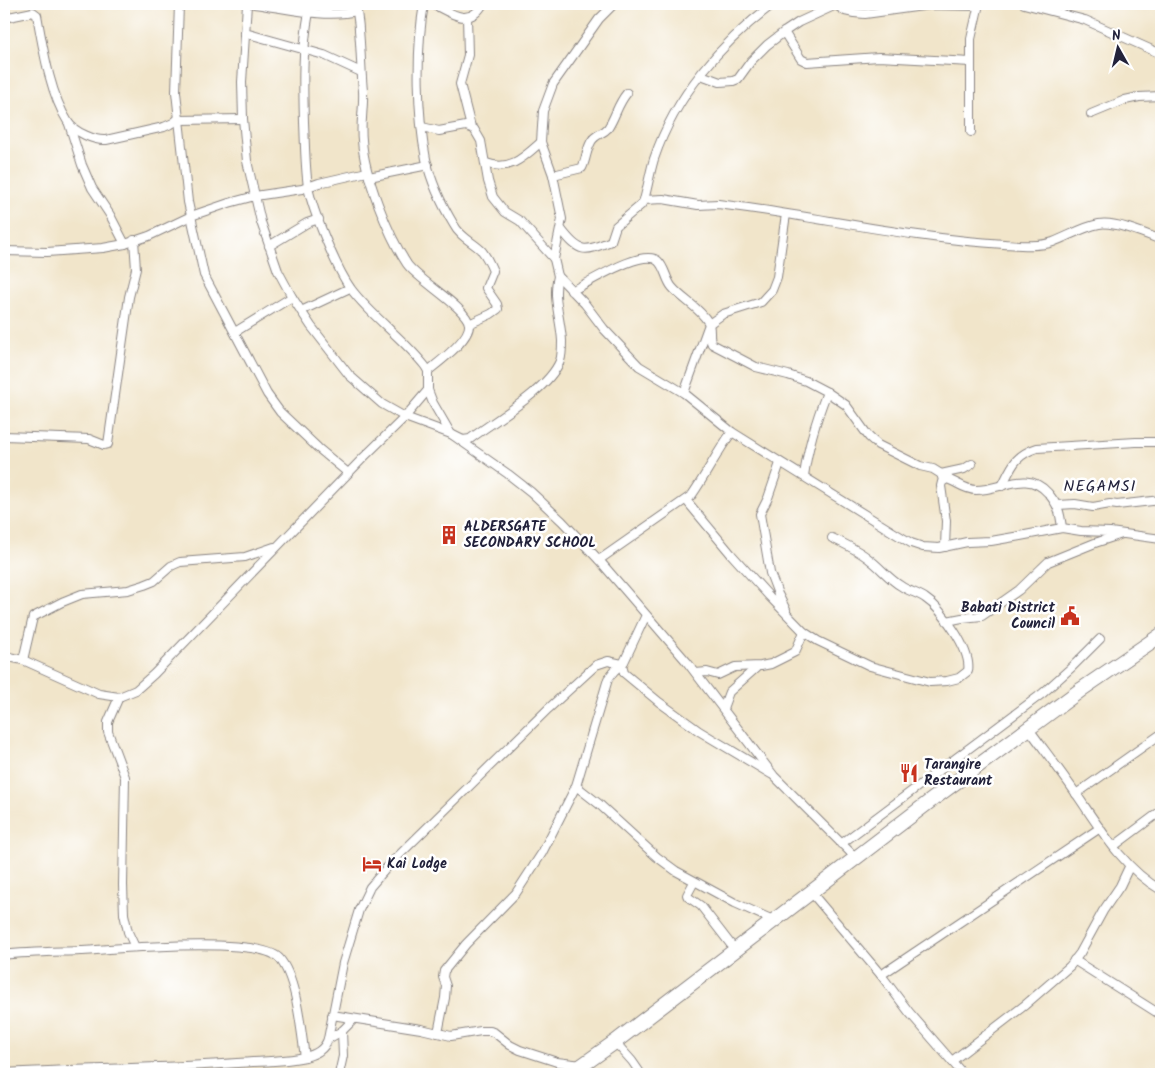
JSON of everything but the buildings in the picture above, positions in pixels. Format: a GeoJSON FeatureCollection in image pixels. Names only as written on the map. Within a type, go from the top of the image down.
{"type":"FeatureCollection","features":[{"type":"Feature","properties":{"kind":"highway"},"geometry":{"type":"LineString","coordinates":[[570,1074],[615,1042],[929,802],[1082,689],[1161,635]]}},
{"type":"Feature","properties":{"kind":"street"},"geometry":{"type":"LineString","coordinates":[[179,4],[176,32],[176,92],[185,181],[204,275],[267,394],[280,412],[348,473]]}},
{"type":"Feature","properties":{"kind":"street"},"geometry":{"type":"LineString","coordinates":[[247,4],[244,33],[242,119],[247,161],[255,196],[278,271],[292,298],[349,375],[382,404],[405,417],[463,440],[470,439],[527,399],[550,376],[560,360],[562,343],[556,288],[558,276],[554,258],[561,230],[561,210],[541,142],[543,110],[552,84],[599,19],[614,4]]}},
{"type":"Feature","properties":{"kind":"street"},"geometry":{"type":"LineString","coordinates":[[254,4],[309,12],[340,14],[357,7],[363,93],[362,140],[368,174],[392,234],[412,271],[468,318],[469,324],[466,335],[458,345],[428,371]]}},
{"type":"Feature","properties":{"kind":"street"},"geometry":{"type":"LineString","coordinates":[[424,4],[420,25],[419,68],[422,128],[428,165],[442,202],[456,228],[482,251],[493,271],[486,288],[497,304],[498,309],[469,324]]}},
{"type":"Feature","properties":{"kind":"street"},"geometry":{"type":"LineString","coordinates":[[433,4],[452,14],[467,17],[474,16],[484,4]]}},
{"type":"Feature","properties":{"kind":"street"},"geometry":{"type":"LineString","coordinates":[[561,230],[571,243],[581,249],[602,245],[612,239],[616,226],[641,205],[644,200],[654,159],[663,136],[681,101],[730,40],[773,4]]}},
{"type":"Feature","properties":{"kind":"street"},"geometry":{"type":"LineString","coordinates":[[701,75],[720,82],[738,79],[751,61],[784,32],[799,22],[837,4],[846,11],[865,14],[930,5],[978,5],[971,39],[971,132]]}},
{"type":"Feature","properties":{"kind":"street"},"geometry":{"type":"LineString","coordinates":[[1024,4],[1085,20],[1161,54]]}},
{"type":"Feature","properties":{"kind":"street"},"geometry":{"type":"LineString","coordinates":[[4,18],[33,12],[36,16],[57,100],[69,124],[82,165],[92,188],[125,244]]}},
{"type":"Feature","properties":{"kind":"street"},"geometry":{"type":"LineString","coordinates":[[309,12],[304,37],[303,90],[308,187],[332,252],[350,288],[377,318],[420,359],[428,371],[428,390],[433,403],[451,434],[531,492],[562,521],[599,560],[696,673],[774,776],[855,858]]}},
{"type":"Feature","properties":{"kind":"street"},"geometry":{"type":"LineString","coordinates":[[467,17],[468,55],[460,84],[471,127],[479,134],[482,141],[488,181],[493,197],[505,212],[520,221],[554,258]]}},
{"type":"Feature","properties":{"kind":"street"},"geometry":{"type":"LineString","coordinates":[[784,32],[802,59],[807,62],[879,57],[971,62]]}},
{"type":"Feature","properties":{"kind":"street"},"geometry":{"type":"LineString","coordinates":[[244,33],[324,55],[361,72]]}},
{"type":"Feature","properties":{"kind":"street"},"geometry":{"type":"LineString","coordinates":[[552,175],[582,168],[590,143],[594,137],[609,127],[619,103],[627,93]]}},
{"type":"Feature","properties":{"kind":"street"},"geometry":{"type":"LineString","coordinates":[[1090,114],[1125,100],[1161,96]]}},
{"type":"Feature","properties":{"kind":"street"},"geometry":{"type":"LineString","coordinates":[[69,124],[79,131],[102,140],[164,127],[179,119],[242,119]]}},
{"type":"Feature","properties":{"kind":"street"},"geometry":{"type":"LineString","coordinates":[[422,128],[439,131],[456,126],[471,127]]}},
{"type":"Feature","properties":{"kind":"street"},"geometry":{"type":"LineString","coordinates":[[486,163],[500,167],[512,164],[541,142]]}},
{"type":"Feature","properties":{"kind":"street"},"geometry":{"type":"LineString","coordinates":[[4,251],[56,252],[125,244],[148,236],[191,216],[255,196],[368,174],[428,165]]}},
{"type":"Feature","properties":{"kind":"street"},"geometry":{"type":"LineString","coordinates":[[644,200],[663,199],[698,205],[718,204],[927,237],[1001,244],[1029,245],[1048,243],[1080,229],[1100,223],[1121,227],[1161,240]]}},
{"type":"Feature","properties":{"kind":"street"},"geometry":{"type":"LineString","coordinates":[[684,393],[709,324],[723,314],[761,302],[767,296],[777,278],[786,214]]}},
{"type":"Feature","properties":{"kind":"street"},"geometry":{"type":"LineString","coordinates":[[269,246],[307,223],[319,219]]}},
{"type":"Feature","properties":{"kind":"street"},"geometry":{"type":"LineString","coordinates":[[4,436],[89,439],[104,445],[109,443],[129,297],[136,269],[134,240]]}},
{"type":"Feature","properties":{"kind":"street"},"geometry":{"type":"LineString","coordinates":[[571,292],[627,262],[646,256],[652,257],[659,262],[671,285],[680,296],[698,309],[709,324],[711,342],[756,367],[806,381],[827,392],[846,406],[869,437],[878,445],[966,488],[974,490],[1032,481],[1038,483],[1058,505],[1062,528]]}},
{"type":"Feature","properties":{"kind":"street"},"geometry":{"type":"LineString","coordinates":[[558,276],[639,366],[684,393],[732,432],[911,543],[923,547],[945,547],[967,542],[992,541],[1062,528],[1161,539]]}},
{"type":"Feature","properties":{"kind":"street"},"geometry":{"type":"LineString","coordinates":[[301,311],[350,288]]}},
{"type":"Feature","properties":{"kind":"street"},"geometry":{"type":"LineString","coordinates":[[235,332],[292,298]]}},
{"type":"Feature","properties":{"kind":"street"},"geometry":{"type":"LineString","coordinates":[[5,659],[24,660],[99,694],[119,697],[136,690],[154,674],[348,473],[405,417],[428,390]]}},
{"type":"Feature","properties":{"kind":"street"},"geometry":{"type":"LineString","coordinates":[[804,476],[807,454],[815,424],[827,392]]}},
{"type":"Feature","properties":{"kind":"street"},"geometry":{"type":"LineString","coordinates":[[599,560],[686,500],[700,484],[719,449],[732,432]]}},
{"type":"Feature","properties":{"kind":"street"},"geometry":{"type":"LineString","coordinates":[[1002,486],[1018,457],[1037,448],[1161,442]]}},
{"type":"Feature","properties":{"kind":"street"},"geometry":{"type":"LineString","coordinates":[[780,463],[768,498],[760,514],[770,573],[790,617]]}},
{"type":"Feature","properties":{"kind":"street"},"geometry":{"type":"LineString","coordinates":[[942,477],[972,464]]}},
{"type":"Feature","properties":{"kind":"street"},"geometry":{"type":"LineString","coordinates":[[942,477],[940,486],[946,522],[945,547]]}},
{"type":"Feature","properties":{"kind":"street"},"geometry":{"type":"LineString","coordinates":[[686,500],[731,554],[804,632],[818,641],[870,666],[930,682],[959,678],[968,671],[969,665],[966,653],[947,621],[926,598],[901,587],[870,559],[832,538]]}},
{"type":"Feature","properties":{"kind":"street"},"geometry":{"type":"LineString","coordinates":[[1058,505],[1075,504],[1100,507],[1110,504],[1117,505],[1161,500]]}},
{"type":"Feature","properties":{"kind":"street"},"geometry":{"type":"LineString","coordinates":[[947,621],[982,616],[1019,590],[1048,562],[1095,543],[1125,534]]}},
{"type":"Feature","properties":{"kind":"street"},"geometry":{"type":"LineString","coordinates":[[24,660],[34,617],[62,602],[82,594],[134,589],[154,581],[165,570],[180,562],[246,557],[278,545]]}},
{"type":"Feature","properties":{"kind":"street"},"geometry":{"type":"LineString","coordinates":[[438,1033],[445,998],[444,971],[466,944],[516,893],[554,833],[576,786],[608,680],[627,658],[646,615]]}},
{"type":"Feature","properties":{"kind":"street"},"geometry":{"type":"LineString","coordinates":[[696,673],[708,672],[718,675],[735,667],[756,668],[771,664],[793,654],[797,650],[804,632]]}},
{"type":"Feature","properties":{"kind":"street"},"geometry":{"type":"LineString","coordinates":[[841,844],[1037,698],[1072,668],[1100,639]]}},
{"type":"Feature","properties":{"kind":"street"},"geometry":{"type":"LineString","coordinates":[[4,1073],[219,1064],[305,1057],[324,1048],[328,1039],[343,963],[359,910],[370,886],[397,857],[548,709],[596,665],[608,661],[622,664]]}},
{"type":"Feature","properties":{"kind":"street"},"geometry":{"type":"LineString","coordinates":[[622,664],[623,670],[629,677],[699,732],[774,776]]}},
{"type":"Feature","properties":{"kind":"street"},"geometry":{"type":"LineString","coordinates":[[723,708],[730,691],[756,668]]}},
{"type":"Feature","properties":{"kind":"street"},"geometry":{"type":"LineString","coordinates":[[119,697],[108,722],[108,732],[125,777],[124,914],[128,932],[135,947]]}},
{"type":"Feature","properties":{"kind":"street"},"geometry":{"type":"LineString","coordinates":[[1029,729],[1129,866],[1149,883],[1161,890]]}},
{"type":"Feature","properties":{"kind":"street"},"geometry":{"type":"LineString","coordinates":[[1076,794],[1161,734]]}},
{"type":"Feature","properties":{"kind":"street"},"geometry":{"type":"LineString","coordinates":[[576,786],[599,804],[657,857],[694,882],[773,920]]}},
{"type":"Feature","properties":{"kind":"street"},"geometry":{"type":"LineString","coordinates":[[1114,846],[1161,811]]}},
{"type":"Feature","properties":{"kind":"street"},"geometry":{"type":"LineString","coordinates":[[881,975],[1100,828]]}},
{"type":"Feature","properties":{"kind":"street"},"geometry":{"type":"LineString","coordinates":[[952,1060],[1025,1005],[1070,966],[1120,886],[1129,866]]}},
{"type":"Feature","properties":{"kind":"street"},"geometry":{"type":"LineString","coordinates":[[694,882],[688,897],[700,906],[735,950]]}},
{"type":"Feature","properties":{"kind":"street"},"geometry":{"type":"LineString","coordinates":[[810,892],[963,1074]]}},
{"type":"Feature","properties":{"kind":"street"},"geometry":{"type":"LineString","coordinates":[[4,955],[135,947],[236,947],[260,949],[276,956],[286,970],[294,993],[305,1057]]}},
{"type":"Feature","properties":{"kind":"street"},"geometry":{"type":"LineString","coordinates":[[1074,960],[1161,1015]]}},
{"type":"Feature","properties":{"kind":"street"},"geometry":{"type":"LineString","coordinates":[[332,1015],[454,1036],[490,1031],[520,1050],[557,1062],[584,1065]]}},
{"type":"Feature","properties":{"kind":"street"},"geometry":{"type":"LineString","coordinates":[[328,1039],[342,1031],[354,1019]]}},
{"type":"Feature","properties":{"kind":"street"},"geometry":{"type":"LineString","coordinates":[[339,1074],[343,1056],[342,1031]]}},
{"type":"Feature","properties":{"kind":"street"},"geometry":{"type":"LineString","coordinates":[[615,1042],[641,1074]]}},
{"type":"Feature","properties":{"kind":"street"},"geometry":{"type":"LineString","coordinates":[[219,1064],[220,1074]]}},
{"type":"Feature","properties":{"kind":"place","name":"ALDERSGATE SECONDARY SCHOOL"},"geometry":{"type":"Point","coordinates":[449,535]}},
{"type":"Feature","properties":{"kind":"place","name":"Babati District Council"},"geometry":{"type":"Point","coordinates":[1070,616]}},
{"type":"Feature","properties":{"kind":"place","name":"Tarangire Restaurant"},"geometry":{"type":"Point","coordinates":[909,773]}},
{"type":"Feature","properties":{"kind":"place","name":"Kai Lodge"},"geometry":{"type":"Point","coordinates":[372,864]}},
{"type":"Feature","properties":{"kind":"district","name":"NEGAMSI"},"geometry":{"type":"Point","coordinates":[1100,486]}}]}
